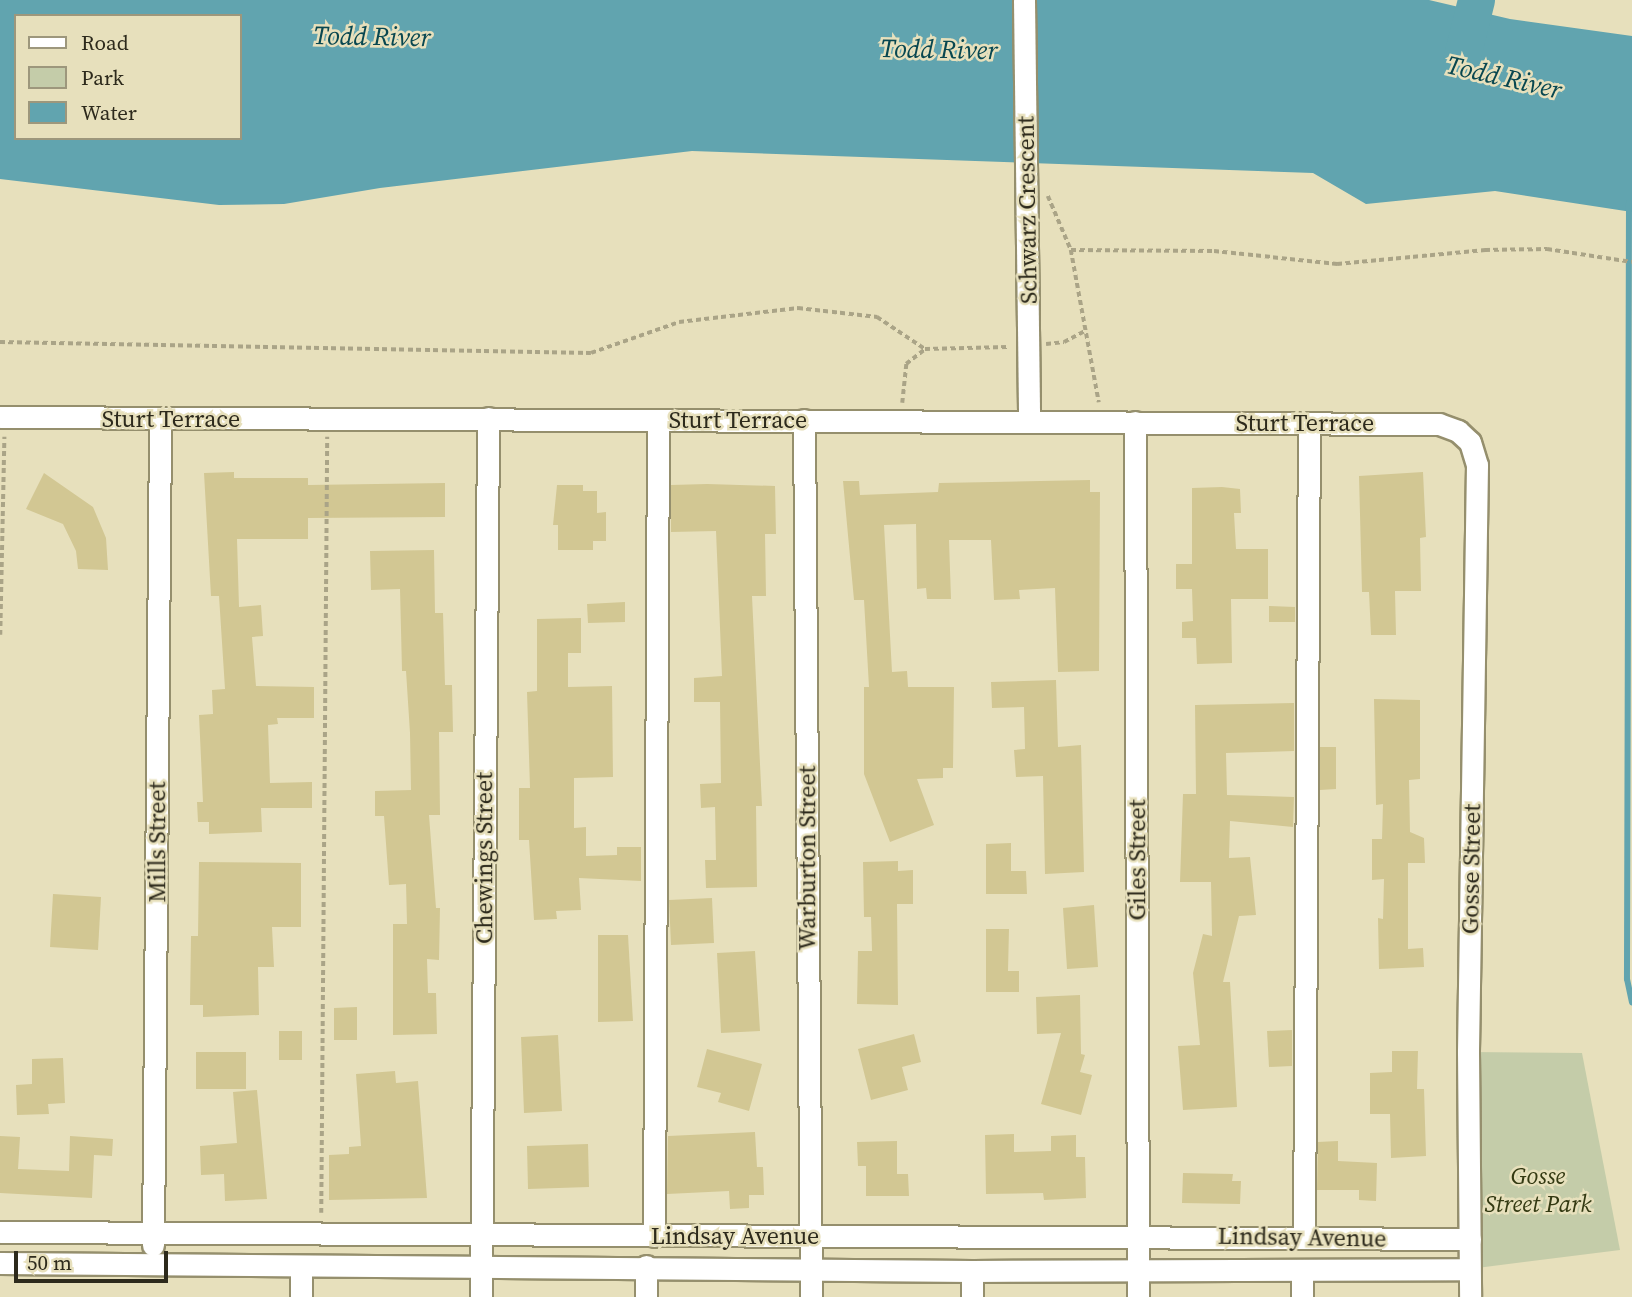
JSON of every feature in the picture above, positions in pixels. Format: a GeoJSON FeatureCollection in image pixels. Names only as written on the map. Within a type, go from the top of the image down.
{"type":"FeatureCollection","features":[{"type":"Feature","properties":{"kind":"street","name":"Schwarz Crescent"},"geometry":{"type":"LineString","coordinates":[[1024,0],[1029,420]]}},
{"type":"Feature","properties":{"kind":"street","name":"Sturt Terrace"},"geometry":{"type":"LineString","coordinates":[[2,417],[160,420],[327,417],[658,421],[901,419],[1439,424],[1458,431],[1470,442]]}},
{"type":"Feature","properties":{"kind":"street","name":"Chewings Street"},"geometry":{"type":"LineString","coordinates":[[481,1297],[488,418]]}},
{"type":"Feature","properties":{"kind":"street","name":"Mills Street"},"geometry":{"type":"LineString","coordinates":[[152,1264],[160,420]]}},
{"type":"Feature","properties":{"kind":"street","name":"Warburton Street"},"geometry":{"type":"LineString","coordinates":[[804,420],[811,1297]]}},
{"type":"Feature","properties":{"kind":"street"},"geometry":{"type":"LineString","coordinates":[[654,1236],[658,421]]}},
{"type":"Feature","properties":{"kind":"street","name":"Giles Street"},"geometry":{"type":"LineString","coordinates":[[1135,422],[1138,1297]]}},
{"type":"Feature","properties":{"kind":"street"},"geometry":{"type":"LineString","coordinates":[[1304,1237],[1309,424]]}},
{"type":"Feature","properties":{"kind":"street","name":"Gosse Street"},"geometry":{"type":"LineString","coordinates":[[1470,442],[1477,465],[1470,1297]]}},
{"type":"Feature","properties":{"kind":"street","name":"Lindsay Avenue"},"geometry":{"type":"LineString","coordinates":[[0,1232],[481,1237],[1139,1235],[1470,1238]]}},
{"type":"Feature","properties":{"kind":"street","name":"Lindsay Avenue"},"geometry":{"type":"LineString","coordinates":[[0,1263],[481,1268],[646,1266],[972,1271],[1138,1268],[1469,1269]]}},
{"type":"Feature","properties":{"kind":"street"},"geometry":{"type":"LineString","coordinates":[[646,1266],[646,1297]]}},
{"type":"Feature","properties":{"kind":"street"},"geometry":{"type":"LineString","coordinates":[[301,1267],[301,1297]]}},
{"type":"Feature","properties":{"kind":"street"},"geometry":{"type":"LineString","coordinates":[[1302,1270],[1302,1297]]}},
{"type":"Feature","properties":{"kind":"street"},"geometry":{"type":"LineString","coordinates":[[972,1271],[972,1297]]}},
{"type":"Feature","properties":{"kind":"path"},"geometry":{"type":"LineString","coordinates":[[1047,193],[1071,250],[1103,422]]}},
{"type":"Feature","properties":{"kind":"path"},"geometry":{"type":"LineString","coordinates":[[1071,250],[1214,251],[1337,264],[1485,250],[1547,249],[1632,262]]}},
{"type":"Feature","properties":{"kind":"path"},"geometry":{"type":"LineString","coordinates":[[0,342],[591,353],[679,322],[798,308],[877,317],[925,349],[1028,346],[1064,342],[1086,331]]}},
{"type":"Feature","properties":{"kind":"path"},"geometry":{"type":"LineString","coordinates":[[901,419],[906,364],[925,349]]}},
{"type":"Feature","properties":{"kind":"path"},"geometry":{"type":"LineString","coordinates":[[0,635],[2,417]]}},
{"type":"Feature","properties":{"kind":"path"},"geometry":{"type":"LineString","coordinates":[[321,1234],[327,417]]}},
{"type":"Feature","properties":{"kind":"green space","name":"Gosse Street Park"},"geometry":{"type":"Polygon","coordinates":[[[1468,1052],[1582,1053],[1620,1250],[1469,1269],[1468,1052]]]}},
{"type":"Feature","properties":{"kind":"water","name":"Todd River"},"geometry":{"type":"Polygon","coordinates":[[[0,0],[1429,0],[1510,19],[1632,36],[1632,212],[1495,191],[1366,204],[1313,173],[692,151],[380,188],[284,204],[219,205],[0,179],[0,0]]]}},
{"type":"Feature","properties":{"kind":"building"},"geometry":{"type":"Polygon","coordinates":[[[234,472],[234,478],[308,478],[308,485],[445,483],[445,517],[308,518],[308,539],[237,539],[239,607],[261,605],[263,636],[252,637],[256,686],[314,687],[314,718],[277,718],[278,724],[268,725],[270,783],[312,782],[312,808],[261,808],[262,832],[209,834],[209,822],[198,822],[197,802],[203,802],[199,715],[213,714],[212,690],[225,689],[219,596],[211,596],[204,473],[234,472]]]}},
{"type":"Feature","properties":{"kind":"building"},"geometry":{"type":"Polygon","coordinates":[[[1423,472],[1426,537],[1420,538],[1421,591],[1395,591],[1396,635],[1371,635],[1369,592],[1362,592],[1359,476],[1423,472]]]}},
{"type":"Feature","properties":{"kind":"building"},"geometry":{"type":"Polygon","coordinates":[[[44,473],[93,507],[106,538],[108,570],[78,569],[76,551],[63,524],[26,509],[44,473]]]}},
{"type":"Feature","properties":{"kind":"building"},"geometry":{"type":"Polygon","coordinates":[[[1090,480],[1090,492],[1100,492],[1099,671],[1058,672],[1055,588],[1019,590],[1020,599],[994,600],[991,540],[949,540],[951,599],[927,599],[926,588],[917,589],[916,524],[884,525],[892,672],[907,671],[908,687],[954,687],[953,768],[943,768],[943,778],[917,779],[934,825],[890,842],[864,774],[864,687],[869,687],[864,600],[854,600],[843,481],[859,481],[860,495],[938,492],[939,483],[1090,480]]]}},
{"type":"Feature","properties":{"kind":"building"},"geometry":{"type":"Polygon","coordinates":[[[557,485],[583,485],[583,491],[597,491],[597,513],[606,512],[606,541],[593,541],[593,550],[558,550],[558,525],[553,525],[557,485]]]}},
{"type":"Feature","properties":{"kind":"building"},"geometry":{"type":"Polygon","coordinates":[[[671,485],[775,486],[776,534],[765,534],[766,596],[752,596],[762,806],[756,806],[757,887],[706,888],[705,860],[716,860],[715,807],[701,808],[700,784],[721,783],[720,702],[694,702],[694,678],[722,676],[716,531],[671,532],[671,485]]]}},
{"type":"Feature","properties":{"kind":"building"},"geometry":{"type":"Polygon","coordinates":[[[1192,488],[1240,489],[1241,513],[1234,513],[1236,549],[1268,549],[1268,599],[1231,599],[1232,663],[1197,664],[1196,638],[1182,638],[1182,622],[1193,621],[1192,589],[1176,589],[1176,564],[1192,564],[1192,488]]]}},
{"type":"Feature","properties":{"kind":"building"},"geometry":{"type":"Polygon","coordinates":[[[434,550],[435,613],[443,613],[445,685],[452,685],[453,732],[439,732],[440,815],[429,815],[436,908],[440,908],[439,960],[427,959],[428,993],[436,993],[437,1034],[393,1035],[393,924],[407,924],[406,884],[389,885],[384,816],[375,816],[375,791],[411,790],[410,733],[406,671],[402,671],[400,589],[371,590],[370,551],[434,550]]]}},
{"type":"Feature","properties":{"kind":"building"},"geometry":{"type":"Polygon","coordinates":[[[625,602],[625,622],[588,623],[587,604],[625,602]]]}},
{"type":"Feature","properties":{"kind":"building"},"geometry":{"type":"Polygon","coordinates":[[[1269,606],[1295,607],[1295,622],[1269,622],[1269,606]]]}},
{"type":"Feature","properties":{"kind":"building"},"geometry":{"type":"Polygon","coordinates":[[[581,618],[581,653],[568,653],[568,687],[612,686],[613,777],[574,778],[574,828],[586,827],[586,856],[617,855],[617,847],[641,847],[641,881],[579,878],[581,910],[556,911],[557,919],[534,920],[529,840],[519,840],[519,788],[530,788],[527,692],[537,691],[537,619],[581,618]]]}},
{"type":"Feature","properties":{"kind":"building"},"geometry":{"type":"Polygon","coordinates":[[[1056,680],[1058,747],[1081,745],[1084,872],[1045,874],[1043,776],[1016,777],[1014,750],[1025,749],[1024,707],[992,708],[991,682],[1056,680]]]}},
{"type":"Feature","properties":{"kind":"building"},"geometry":{"type":"Polygon","coordinates":[[[1374,699],[1420,700],[1420,779],[1409,780],[1410,832],[1424,838],[1425,863],[1408,863],[1408,949],[1423,948],[1424,967],[1379,969],[1378,918],[1383,919],[1384,879],[1372,880],[1372,839],[1382,839],[1383,804],[1376,805],[1374,699]]]}},
{"type":"Feature","properties":{"kind":"building"},"geometry":{"type":"Polygon","coordinates":[[[1294,703],[1294,751],[1226,753],[1227,795],[1294,797],[1293,827],[1230,821],[1229,858],[1250,857],[1256,915],[1239,916],[1223,982],[1230,982],[1237,1107],[1183,1110],[1178,1046],[1200,1045],[1193,973],[1203,934],[1212,936],[1211,882],[1180,882],[1183,794],[1196,794],[1195,705],[1294,703]]]}},
{"type":"Feature","properties":{"kind":"building"},"geometry":{"type":"Polygon","coordinates":[[[1320,747],[1336,747],[1336,789],[1320,790],[1320,747]]]}},
{"type":"Feature","properties":{"kind":"building"},"geometry":{"type":"Polygon","coordinates":[[[1011,843],[1011,871],[1026,871],[1027,894],[986,894],[986,844],[1011,843]]]}},
{"type":"Feature","properties":{"kind":"building"},"geometry":{"type":"Polygon","coordinates":[[[898,861],[898,871],[913,870],[913,904],[897,904],[898,1005],[857,1004],[858,951],[872,951],[871,917],[864,917],[863,862],[898,861]]]}},
{"type":"Feature","properties":{"kind":"building"},"geometry":{"type":"Polygon","coordinates":[[[199,862],[301,863],[301,927],[272,927],[274,967],[258,967],[259,1015],[203,1017],[203,1005],[190,1005],[191,936],[198,936],[199,862]]]}},
{"type":"Feature","properties":{"kind":"building"},"geometry":{"type":"Polygon","coordinates":[[[53,894],[101,897],[98,950],[50,947],[53,894]]]}},
{"type":"Feature","properties":{"kind":"building"},"geometry":{"type":"Polygon","coordinates":[[[712,898],[714,943],[671,945],[669,900],[712,898]]]}},
{"type":"Feature","properties":{"kind":"building"},"geometry":{"type":"Polygon","coordinates":[[[1094,905],[1098,967],[1067,969],[1063,908],[1094,905]]]}},
{"type":"Feature","properties":{"kind":"building"},"geometry":{"type":"Polygon","coordinates":[[[986,929],[1009,929],[1008,971],[1019,971],[1019,992],[986,992],[986,929]]]}},
{"type":"Feature","properties":{"kind":"building"},"geometry":{"type":"Polygon","coordinates":[[[598,935],[628,935],[633,1021],[598,1022],[598,935]]]}},
{"type":"Feature","properties":{"kind":"building"},"geometry":{"type":"Polygon","coordinates":[[[755,951],[760,1031],[721,1033],[717,953],[755,951]]]}},
{"type":"Feature","properties":{"kind":"building"},"geometry":{"type":"Polygon","coordinates":[[[1080,995],[1081,1054],[1085,1055],[1080,1072],[1092,1075],[1081,1115],[1041,1104],[1061,1033],[1037,1034],[1036,997],[1080,995]]]}},
{"type":"Feature","properties":{"kind":"building"},"geometry":{"type":"Polygon","coordinates":[[[357,1007],[357,1040],[334,1040],[334,1008],[357,1007]]]}},
{"type":"Feature","properties":{"kind":"building"},"geometry":{"type":"Polygon","coordinates":[[[1292,1030],[1292,1066],[1269,1067],[1267,1031],[1292,1030]]]}},
{"type":"Feature","properties":{"kind":"building"},"geometry":{"type":"Polygon","coordinates":[[[279,1031],[302,1031],[302,1060],[279,1060],[279,1031]]]}},
{"type":"Feature","properties":{"kind":"building"},"geometry":{"type":"Polygon","coordinates":[[[914,1034],[921,1062],[902,1067],[908,1090],[871,1100],[858,1049],[914,1034]]]}},
{"type":"Feature","properties":{"kind":"building"},"geometry":{"type":"Polygon","coordinates":[[[558,1035],[562,1111],[524,1113],[521,1037],[558,1035]]]}},
{"type":"Feature","properties":{"kind":"building"},"geometry":{"type":"Polygon","coordinates":[[[707,1049],[762,1064],[749,1111],[718,1102],[721,1093],[697,1087],[707,1049]]]}},
{"type":"Feature","properties":{"kind":"building"},"geometry":{"type":"Polygon","coordinates":[[[1392,1051],[1418,1051],[1417,1089],[1424,1089],[1426,1156],[1391,1158],[1390,1114],[1370,1114],[1370,1073],[1392,1072],[1392,1051]]]}},
{"type":"Feature","properties":{"kind":"building"},"geometry":{"type":"Polygon","coordinates":[[[196,1052],[246,1052],[246,1089],[196,1089],[196,1052]]]}},
{"type":"Feature","properties":{"kind":"building"},"geometry":{"type":"Polygon","coordinates":[[[63,1058],[65,1103],[48,1104],[49,1114],[17,1115],[16,1085],[32,1084],[32,1059],[63,1058]]]}},
{"type":"Feature","properties":{"kind":"building"},"geometry":{"type":"Polygon","coordinates":[[[395,1071],[396,1083],[418,1081],[427,1198],[329,1200],[329,1155],[349,1154],[349,1147],[361,1146],[356,1074],[395,1071]]]}},
{"type":"Feature","properties":{"kind":"building"},"geometry":{"type":"Polygon","coordinates":[[[257,1090],[267,1199],[225,1201],[224,1174],[201,1175],[200,1146],[237,1143],[233,1092],[257,1090]]]}},
{"type":"Feature","properties":{"kind":"building"},"geometry":{"type":"Polygon","coordinates":[[[755,1132],[757,1167],[763,1167],[764,1195],[749,1195],[749,1208],[730,1209],[729,1191],[667,1194],[668,1136],[755,1132]]]}},
{"type":"Feature","properties":{"kind":"building"},"geometry":{"type":"Polygon","coordinates":[[[1014,1134],[1014,1152],[1051,1151],[1051,1136],[1076,1135],[1076,1157],[1085,1157],[1086,1198],[1044,1200],[1043,1193],[986,1194],[985,1135],[1014,1134]]]}},
{"type":"Feature","properties":{"kind":"building"},"geometry":{"type":"Polygon","coordinates":[[[0,1136],[20,1137],[18,1169],[69,1171],[70,1136],[113,1139],[112,1156],[94,1155],[92,1198],[0,1193],[0,1136]]]}},
{"type":"Feature","properties":{"kind":"building"},"geometry":{"type":"Polygon","coordinates":[[[897,1141],[897,1174],[908,1174],[909,1196],[866,1196],[866,1166],[858,1166],[857,1142],[897,1141]]]}},
{"type":"Feature","properties":{"kind":"building"},"geometry":{"type":"Polygon","coordinates":[[[1338,1141],[1338,1161],[1377,1163],[1376,1201],[1359,1200],[1359,1190],[1317,1190],[1318,1142],[1338,1141]]]}},
{"type":"Feature","properties":{"kind":"building"},"geometry":{"type":"Polygon","coordinates":[[[588,1144],[589,1187],[528,1189],[527,1146],[588,1144]]]}},
{"type":"Feature","properties":{"kind":"building"},"geometry":{"type":"Polygon","coordinates":[[[1183,1173],[1233,1174],[1232,1181],[1241,1181],[1240,1204],[1182,1203],[1183,1173]]]}},
{"type":"Feature","properties":{"kind":"waterway","name":"Todd River"},"geometry":{"type":"LineString","coordinates":[[1461,60],[1476,0]]}},
{"type":"Feature","properties":{"kind":"waterway"},"geometry":{"type":"LineString","coordinates":[[1629,203],[1627,979],[1632,1002]]}}]}
